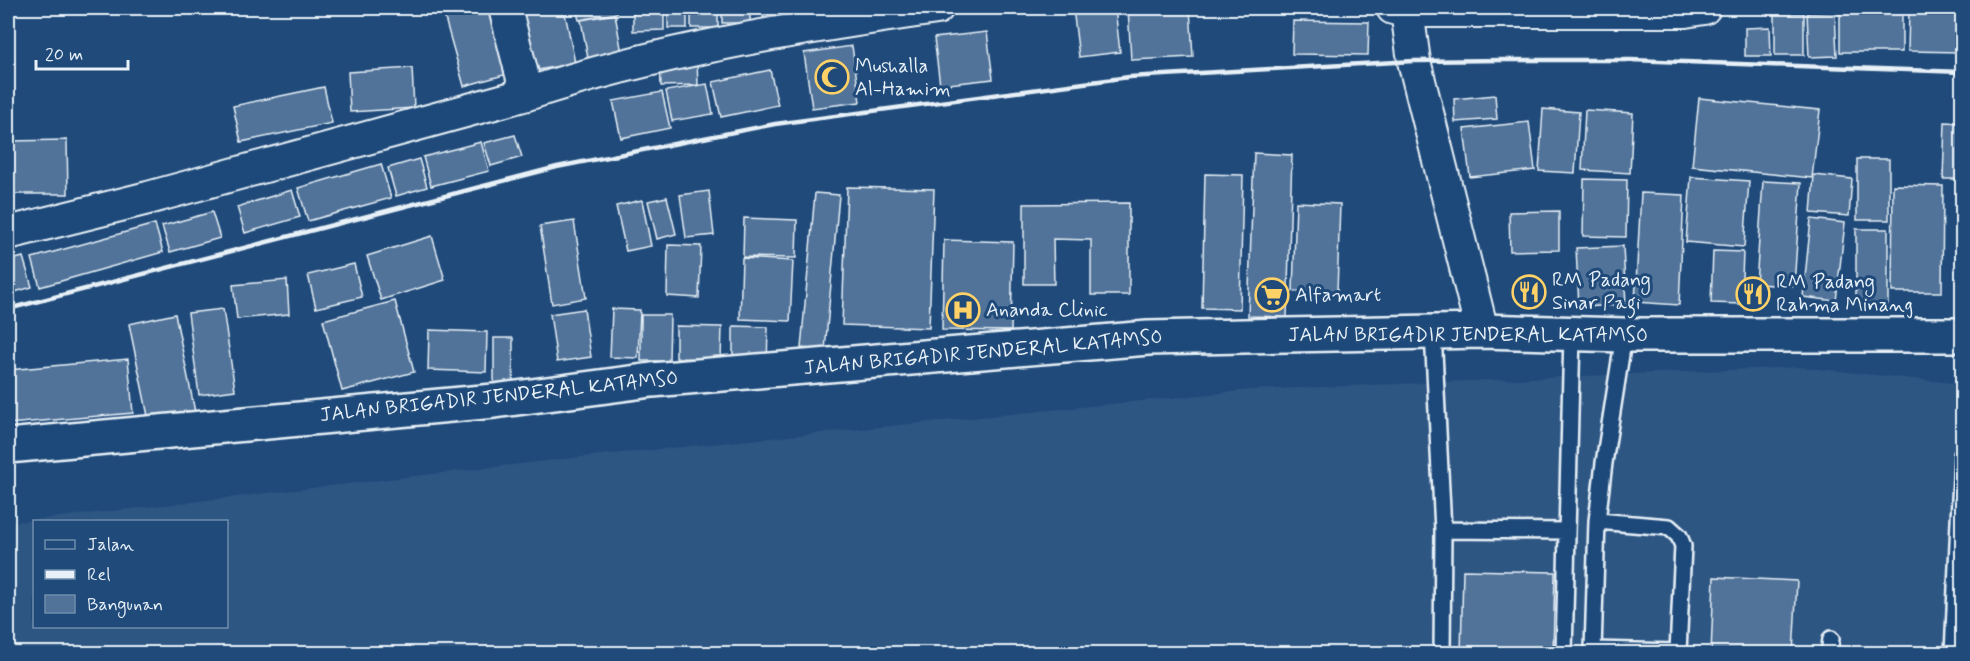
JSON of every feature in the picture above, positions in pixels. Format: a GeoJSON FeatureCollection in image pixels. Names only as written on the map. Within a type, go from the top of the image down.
{"type":"FeatureCollection","features":[{"type":"Feature","properties":{"kind":"highway","name":"JALAN BRIGADIR JENDERAL KATAMSO"},"geometry":{"type":"LineString","coordinates":[[8,446],[494,401],[652,380],[1148,338],[1482,331],[1624,335],[1962,335]]}},
{"type":"Feature","properties":{"kind":"street"},"geometry":{"type":"LineString","coordinates":[[505,8],[527,94]]}},
{"type":"Feature","properties":{"kind":"street"},"geometry":{"type":"LineString","coordinates":[[8,233],[148,198],[527,94],[584,75],[662,56],[790,30],[937,8]]}},
{"type":"Feature","properties":{"kind":"street"},"geometry":{"type":"LineString","coordinates":[[1482,331],[1400,9],[1685,11],[1704,8]]}},
{"type":"Feature","properties":{"kind":"lane"},"geometry":{"type":"LineString","coordinates":[[1433,332],[1443,530],[1442,654]]}},
{"type":"Feature","properties":{"kind":"lane"},"geometry":{"type":"LineString","coordinates":[[1564,654],[1572,333]]}},
{"type":"Feature","properties":{"kind":"lane"},"geometry":{"type":"LineString","coordinates":[[1597,521],[1669,527],[1679,536],[1683,546],[1678,652],[1593,650],[1597,521],[1624,335]]}},
{"type":"Feature","properties":{"kind":"lane"},"geometry":{"type":"LineString","coordinates":[[1953,654],[1960,557],[1962,455]]}},
{"type":"Feature","properties":{"kind":"lane"},"geometry":{"type":"LineString","coordinates":[[1443,530],[1567,531]]}},
{"type":"Feature","properties":{"kind":"shaded area"},"geometry":{"type":"Polygon","coordinates":[[[1799,367],[1962,384],[1962,653],[8,653],[8,523],[33,520],[33,628],[228,628],[228,520],[34,520],[581,457],[1250,390],[1799,367]]]}},
{"type":"Feature","properties":{"kind":"building"},"geometry":{"type":"Polygon","coordinates":[[[442,8],[494,8],[511,73],[464,86],[442,8]]]}},
{"type":"Feature","properties":{"kind":"building"},"geometry":{"type":"Polygon","coordinates":[[[516,8],[564,8],[575,63],[528,72],[516,8]]]}},
{"type":"Feature","properties":{"kind":"building"},"geometry":{"type":"Polygon","coordinates":[[[576,8],[616,8],[617,13],[579,20],[576,8]]]}},
{"type":"Feature","properties":{"kind":"building"},"geometry":{"type":"Polygon","coordinates":[[[633,8],[664,8],[664,30],[633,31],[633,8]]]}},
{"type":"Feature","properties":{"kind":"building"},"geometry":{"type":"Polygon","coordinates":[[[668,8],[687,8],[687,28],[668,28],[668,8]]]}},
{"type":"Feature","properties":{"kind":"building"},"geometry":{"type":"Polygon","coordinates":[[[691,8],[718,8],[718,28],[691,28],[691,8]]]}},
{"type":"Feature","properties":{"kind":"building"},"geometry":{"type":"Polygon","coordinates":[[[722,8],[750,8],[750,23],[722,23],[722,8]]]}},
{"type":"Feature","properties":{"kind":"building"},"geometry":{"type":"Polygon","coordinates":[[[764,8],[832,8],[831,23],[763,20],[764,8]]]}},
{"type":"Feature","properties":{"kind":"building"},"geometry":{"type":"Polygon","coordinates":[[[1073,8],[1115,8],[1120,52],[1079,57],[1073,8]]]}},
{"type":"Feature","properties":{"kind":"building"},"geometry":{"type":"Polygon","coordinates":[[[1128,8],[1190,8],[1193,57],[1131,60],[1128,8]]]}},
{"type":"Feature","properties":{"kind":"building"},"geometry":{"type":"Polygon","coordinates":[[[1909,8],[1961,8],[1960,52],[1908,51],[1909,8]]]}},
{"type":"Feature","properties":{"kind":"building"},"geometry":{"type":"Polygon","coordinates":[[[1835,12],[1837,56],[1809,57],[1807,13],[1835,12]]]}},
{"type":"Feature","properties":{"kind":"building"},"geometry":{"type":"Polygon","coordinates":[[[1840,12],[1902,12],[1902,52],[1840,52],[1840,12]]]}},
{"type":"Feature","properties":{"kind":"building"},"geometry":{"type":"Polygon","coordinates":[[[1775,13],[1804,13],[1804,55],[1775,55],[1775,13]]]}},
{"type":"Feature","properties":{"kind":"building"},"geometry":{"type":"Polygon","coordinates":[[[615,14],[623,59],[589,64],[581,20],[615,14]]]}},
{"type":"Feature","properties":{"kind":"building"},"geometry":{"type":"Polygon","coordinates":[[[1293,21],[1369,22],[1368,55],[1292,54],[1293,21]]]}},
{"type":"Feature","properties":{"kind":"building"},"geometry":{"type":"Polygon","coordinates":[[[1770,27],[1771,56],[1745,56],[1745,28],[1770,27]]]}},
{"type":"Feature","properties":{"kind":"building"},"geometry":{"type":"Polygon","coordinates":[[[987,32],[993,79],[940,85],[934,38],[987,32]]]}},
{"type":"Feature","properties":{"kind":"building","name":"Mushalla Al-Hamim"},"geometry":{"type":"Polygon","coordinates":[[[852,46],[860,102],[812,108],[804,53],[852,46]]]}},
{"type":"Feature","properties":{"kind":"building"},"geometry":{"type":"Polygon","coordinates":[[[697,61],[698,85],[661,86],[660,62],[697,61]]]}},
{"type":"Feature","properties":{"kind":"building"},"geometry":{"type":"Polygon","coordinates":[[[412,68],[414,108],[350,112],[348,72],[412,68]]]}},
{"type":"Feature","properties":{"kind":"building"},"geometry":{"type":"Polygon","coordinates":[[[770,70],[778,105],[721,117],[713,82],[770,70]]]}},
{"type":"Feature","properties":{"kind":"building"},"geometry":{"type":"Polygon","coordinates":[[[707,84],[713,114],[672,121],[666,91],[707,84]]]}},
{"type":"Feature","properties":{"kind":"building"},"geometry":{"type":"Polygon","coordinates":[[[324,87],[332,123],[241,142],[233,106],[324,87]]]}},
{"type":"Feature","properties":{"kind":"building"},"geometry":{"type":"Polygon","coordinates":[[[662,92],[670,128],[621,138],[613,101],[662,92]]]}},
{"type":"Feature","properties":{"kind":"building"},"geometry":{"type":"Polygon","coordinates":[[[1495,95],[1497,119],[1455,122],[1454,99],[1495,95]]]}},
{"type":"Feature","properties":{"kind":"building"},"geometry":{"type":"Polygon","coordinates":[[[1699,98],[1820,110],[1812,178],[1692,166],[1699,98]]]}},
{"type":"Feature","properties":{"kind":"building"},"geometry":{"type":"Polygon","coordinates":[[[1543,109],[1579,112],[1575,173],[1539,171],[1543,109]]]}},
{"type":"Feature","properties":{"kind":"building"},"geometry":{"type":"Polygon","coordinates":[[[1585,110],[1633,113],[1630,173],[1582,170],[1585,110]]]}},
{"type":"Feature","properties":{"kind":"building"},"geometry":{"type":"Polygon","coordinates":[[[1529,122],[1535,170],[1470,177],[1464,129],[1529,122]]]}},
{"type":"Feature","properties":{"kind":"building"},"geometry":{"type":"Polygon","coordinates":[[[1945,122],[1962,123],[1962,179],[1943,179],[1945,122]]]}},
{"type":"Feature","properties":{"kind":"building"},"geometry":{"type":"Polygon","coordinates":[[[515,135],[522,157],[491,166],[484,143],[515,135]]]}},
{"type":"Feature","properties":{"kind":"building"},"geometry":{"type":"Polygon","coordinates":[[[67,140],[68,194],[8,194],[8,141],[67,140]]]}},
{"type":"Feature","properties":{"kind":"building"},"geometry":{"type":"Polygon","coordinates":[[[481,142],[489,171],[431,186],[423,157],[481,142]]]}},
{"type":"Feature","properties":{"kind":"building"},"geometry":{"type":"Polygon","coordinates":[[[1254,153],[1292,155],[1287,317],[1248,316],[1254,153]]]}},
{"type":"Feature","properties":{"kind":"building"},"geometry":{"type":"Polygon","coordinates":[[[419,159],[427,187],[396,196],[388,168],[419,159]]]}},
{"type":"Feature","properties":{"kind":"building"},"geometry":{"type":"Polygon","coordinates":[[[1857,159],[1889,159],[1889,220],[1857,220],[1857,159]]]}},
{"type":"Feature","properties":{"kind":"building"},"geometry":{"type":"Polygon","coordinates":[[[381,164],[391,198],[308,221],[298,188],[381,164]]]}},
{"type":"Feature","properties":{"kind":"building"},"geometry":{"type":"Polygon","coordinates":[[[1205,174],[1243,175],[1240,309],[1202,308],[1205,174]]]}},
{"type":"Feature","properties":{"kind":"building"},"geometry":{"type":"Polygon","coordinates":[[[1814,175],[1852,179],[1849,216],[1811,213],[1814,175]]]}},
{"type":"Feature","properties":{"kind":"building"},"geometry":{"type":"Polygon","coordinates":[[[1691,177],[1749,181],[1744,247],[1686,242],[1691,177]]]}},
{"type":"Feature","properties":{"kind":"building"},"geometry":{"type":"Polygon","coordinates":[[[1584,179],[1627,180],[1626,237],[1583,236],[1584,179]]]}},
{"type":"Feature","properties":{"kind":"building"},"geometry":{"type":"Polygon","coordinates":[[[1763,181],[1801,183],[1794,286],[1756,284],[1763,181]]]}},
{"type":"Feature","properties":{"kind":"building"},"geometry":{"type":"Polygon","coordinates":[[[1893,185],[1943,186],[1942,292],[1892,292],[1893,185]]]}},
{"type":"Feature","properties":{"kind":"building"},"geometry":{"type":"Polygon","coordinates":[[[847,187],[934,189],[929,328],[842,325],[847,187]]]}},
{"type":"Feature","properties":{"kind":"building"},"geometry":{"type":"Polygon","coordinates":[[[292,190],[300,217],[245,233],[237,207],[292,190]]]}},
{"type":"Feature","properties":{"kind":"building"},"geometry":{"type":"Polygon","coordinates":[[[709,191],[714,235],[686,238],[680,195],[709,191]]]}},
{"type":"Feature","properties":{"kind":"building"},"geometry":{"type":"Polygon","coordinates":[[[815,193],[839,195],[825,350],[801,348],[815,193]]]}},
{"type":"Feature","properties":{"kind":"building"},"geometry":{"type":"Polygon","coordinates":[[[1641,193],[1684,195],[1679,305],[1635,302],[1641,193]]]}},
{"type":"Feature","properties":{"kind":"building"},"geometry":{"type":"Polygon","coordinates":[[[667,197],[676,234],[657,239],[648,201],[667,197]]]}},
{"type":"Feature","properties":{"kind":"building"},"geometry":{"type":"Polygon","coordinates":[[[642,200],[651,246],[626,251],[616,206],[642,200]]]}},
{"type":"Feature","properties":{"kind":"building"},"geometry":{"type":"Polygon","coordinates":[[[1296,202],[1340,204],[1337,292],[1293,291],[1296,202]]]}},
{"type":"Feature","properties":{"kind":"building"},"geometry":{"type":"Polygon","coordinates":[[[1129,203],[1129,295],[1091,295],[1091,240],[1053,239],[1054,284],[1024,284],[1024,204],[1129,203]]]}},
{"type":"Feature","properties":{"kind":"building"},"geometry":{"type":"Polygon","coordinates":[[[1559,211],[1559,250],[1510,251],[1509,212],[1559,211]]]}},
{"type":"Feature","properties":{"kind":"building"},"geometry":{"type":"Polygon","coordinates":[[[212,212],[220,238],[170,252],[162,226],[212,212]]]}},
{"type":"Feature","properties":{"kind":"building"},"geometry":{"type":"Polygon","coordinates":[[[744,218],[797,220],[796,258],[743,257],[744,218]]]}},
{"type":"Feature","properties":{"kind":"building"},"geometry":{"type":"Polygon","coordinates":[[[1811,219],[1845,223],[1836,301],[1803,297],[1811,219]]]}},
{"type":"Feature","properties":{"kind":"building"},"geometry":{"type":"Polygon","coordinates":[[[574,221],[586,298],[552,304],[540,226],[574,221]]]}},
{"type":"Feature","properties":{"kind":"building"},"geometry":{"type":"Polygon","coordinates":[[[155,224],[163,252],[40,287],[32,258],[155,224]]]}},
{"type":"Feature","properties":{"kind":"building"},"geometry":{"type":"Polygon","coordinates":[[[1856,229],[1888,229],[1888,305],[1856,305],[1856,229]]]}},
{"type":"Feature","properties":{"kind":"building"},"geometry":{"type":"Polygon","coordinates":[[[432,236],[445,280],[381,300],[367,256],[432,236]]]}},
{"type":"Feature","properties":{"kind":"building"},"geometry":{"type":"Polygon","coordinates":[[[944,240],[1013,242],[1011,331],[942,330],[944,240]]]}},
{"type":"Feature","properties":{"kind":"building"},"geometry":{"type":"Polygon","coordinates":[[[668,245],[701,246],[699,298],[667,296],[668,245]]]}},
{"type":"Feature","properties":{"kind":"building"},"geometry":{"type":"Polygon","coordinates":[[[1623,246],[1626,305],[1579,307],[1576,248],[1623,246]]]}},
{"type":"Feature","properties":{"kind":"building"},"geometry":{"type":"Polygon","coordinates":[[[1713,251],[1743,252],[1741,304],[1711,303],[1713,251]]]}},
{"type":"Feature","properties":{"kind":"building"},"geometry":{"type":"Polygon","coordinates":[[[23,257],[32,287],[8,294],[8,261],[23,257]]]}},
{"type":"Feature","properties":{"kind":"building"},"geometry":{"type":"Polygon","coordinates":[[[742,258],[793,261],[790,321],[740,319],[742,258]]]}},
{"type":"Feature","properties":{"kind":"building"},"geometry":{"type":"Polygon","coordinates":[[[354,264],[362,297],[316,308],[308,275],[354,264]]]}},
{"type":"Feature","properties":{"kind":"building"},"geometry":{"type":"Polygon","coordinates":[[[287,280],[289,314],[237,319],[233,285],[287,280]]]}},
{"type":"Feature","properties":{"kind":"building"},"geometry":{"type":"Polygon","coordinates":[[[395,301],[414,372],[342,391],[323,320],[395,301]]]}},
{"type":"Feature","properties":{"kind":"building"},"geometry":{"type":"Polygon","coordinates":[[[223,309],[235,390],[199,395],[188,313],[223,309]]]}},
{"type":"Feature","properties":{"kind":"building"},"geometry":{"type":"Polygon","coordinates":[[[584,309],[591,357],[557,362],[550,314],[584,309]]]}},
{"type":"Feature","properties":{"kind":"building"},"geometry":{"type":"Polygon","coordinates":[[[612,309],[640,310],[638,358],[610,357],[612,309]]]}},
{"type":"Feature","properties":{"kind":"building"},"geometry":{"type":"Polygon","coordinates":[[[175,314],[195,412],[149,421],[129,324],[175,314]]]}},
{"type":"Feature","properties":{"kind":"building"},"geometry":{"type":"Polygon","coordinates":[[[641,315],[670,315],[669,361],[641,361],[641,315]]]}},
{"type":"Feature","properties":{"kind":"building"},"geometry":{"type":"Polygon","coordinates":[[[676,326],[722,327],[721,359],[676,358],[676,326]]]}},
{"type":"Feature","properties":{"kind":"building"},"geometry":{"type":"Polygon","coordinates":[[[733,326],[768,327],[767,366],[733,366],[733,326]]]}},
{"type":"Feature","properties":{"kind":"building"},"geometry":{"type":"Polygon","coordinates":[[[429,330],[487,332],[486,372],[428,370],[429,330]]]}},
{"type":"Feature","properties":{"kind":"building"},"geometry":{"type":"Polygon","coordinates":[[[494,338],[513,338],[513,384],[494,384],[494,338]]]}},
{"type":"Feature","properties":{"kind":"building"},"geometry":{"type":"Polygon","coordinates":[[[128,359],[133,413],[8,424],[8,370],[128,359]]]}},
{"type":"Feature","properties":{"kind":"building"},"geometry":{"type":"Polygon","coordinates":[[[1463,570],[1555,572],[1553,654],[1461,654],[1463,570]]]}},
{"type":"Feature","properties":{"kind":"building"},"geometry":{"type":"Polygon","coordinates":[[[1714,577],[1797,581],[1793,654],[1711,654],[1714,577]]]}},
{"type":"Feature","properties":{"kind":"railway"},"geometry":{"type":"LineString","coordinates":[[8,309],[557,167],[775,124],[1129,77],[1414,61],[1505,60],[1631,60],[1962,72]]}},
{"type":"Feature","properties":{"kind":"place","name":"Mushalla Al-Hamim"},"geometry":{"type":"Point","coordinates":[832,77]}},
{"type":"Feature","properties":{"kind":"place","name":"RM Padang Sinar Pagi"},"geometry":{"type":"Point","coordinates":[1529,292]}},
{"type":"Feature","properties":{"kind":"place","name":"RM Padang Rahma Minang"},"geometry":{"type":"Point","coordinates":[1753,294]}},
{"type":"Feature","properties":{"kind":"place","name":"Alfamart"},"geometry":{"type":"Point","coordinates":[1272,295]}},
{"type":"Feature","properties":{"kind":"place","name":"Ananda Clinic"},"geometry":{"type":"Point","coordinates":[963,310]}}]}
